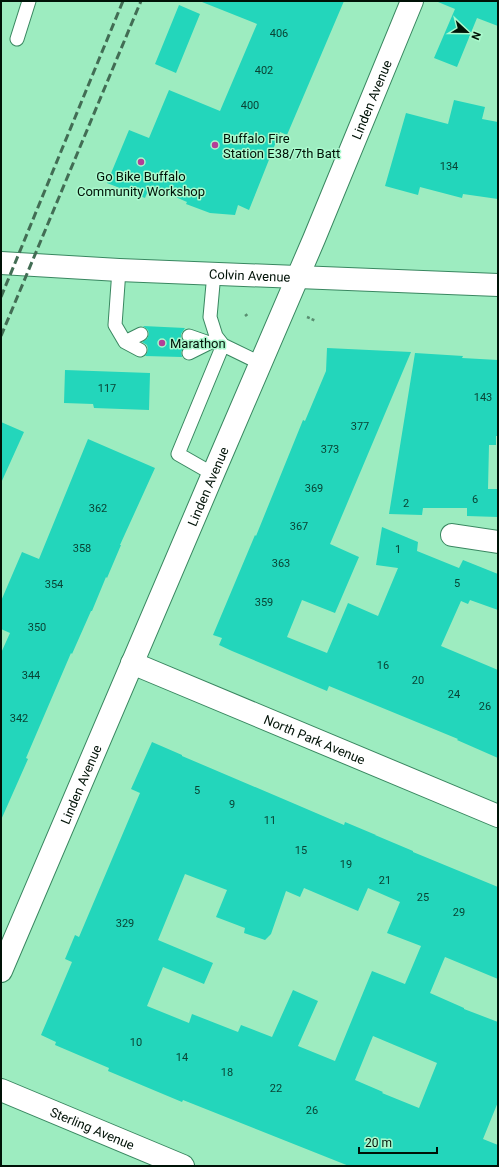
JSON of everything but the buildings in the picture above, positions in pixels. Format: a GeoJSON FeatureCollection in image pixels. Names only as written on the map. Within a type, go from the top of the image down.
{"type":"FeatureCollection","features":[{"type":"Feature","properties":{"kind":"street","name":"Linden Avenue"},"geometry":{"type":"LineString","coordinates":[[1,971],[260,362],[298,277],[412,1]]}},
{"type":"Feature","properties":{"kind":"street","name":"Colvin Avenue"},"geometry":{"type":"LineString","coordinates":[[1,263],[119,270],[498,286]]}},
{"type":"Feature","properties":{"kind":"street"},"geometry":{"type":"LineString","coordinates":[[452,535],[498,542]]}},
{"type":"Feature","properties":{"kind":"street","name":"North Park Avenue"},"geometry":{"type":"LineString","coordinates":[[132,663],[498,816]]}},
{"type":"Feature","properties":{"kind":"street","name":"Sterling Avenue"},"geometry":{"type":"LineString","coordinates":[[1,1090],[183,1166]]}},
{"type":"Feature","properties":{"kind":"lane"},"geometry":{"type":"LineString","coordinates":[[17,39],[29,1]]}},
{"type":"Feature","properties":{"kind":"lane"},"geometry":{"type":"LineString","coordinates":[[119,270],[116,325],[125,342],[140,350]]}},
{"type":"Feature","properties":{"kind":"lane"},"geometry":{"type":"LineString","coordinates":[[213,474],[178,454],[216,341],[210,317],[214,274]]}},
{"type":"Feature","properties":{"kind":"lane"},"geometry":{"type":"LineString","coordinates":[[125,342],[141,334]]}},
{"type":"Feature","properties":{"kind":"lane"},"geometry":{"type":"LineString","coordinates":[[189,336],[216,341],[260,362]]}},
{"type":"Feature","properties":{"kind":"lane"},"geometry":{"type":"LineString","coordinates":[[189,353],[216,341]]}},
{"type":"Feature","properties":{"kind":"path"},"geometry":{"type":"LineString","coordinates":[[245,316],[249,313]]}},
{"type":"Feature","properties":{"kind":"path"},"geometry":{"type":"LineString","coordinates":[[307,317],[316,321]]}},
{"type":"Feature","properties":{"kind":"railway"},"geometry":{"type":"LineString","coordinates":[[1,297],[123,1]]}},
{"type":"Feature","properties":{"kind":"railway"},"geometry":{"type":"LineString","coordinates":[[1,336],[141,1]]}},
{"type":"Feature","properties":{"kind":"place","name":"Buffalo Fire Station E38/7th Batt"},"geometry":{"type":"Point","coordinates":[215,145]}},
{"type":"Feature","properties":{"kind":"place","name":"Go Bike Buffalo Community Workshop"},"geometry":{"type":"Point","coordinates":[141,162]}},
{"type":"Feature","properties":{"kind":"place","name":"Marathon"},"geometry":{"type":"Point","coordinates":[162,343]}}]}
